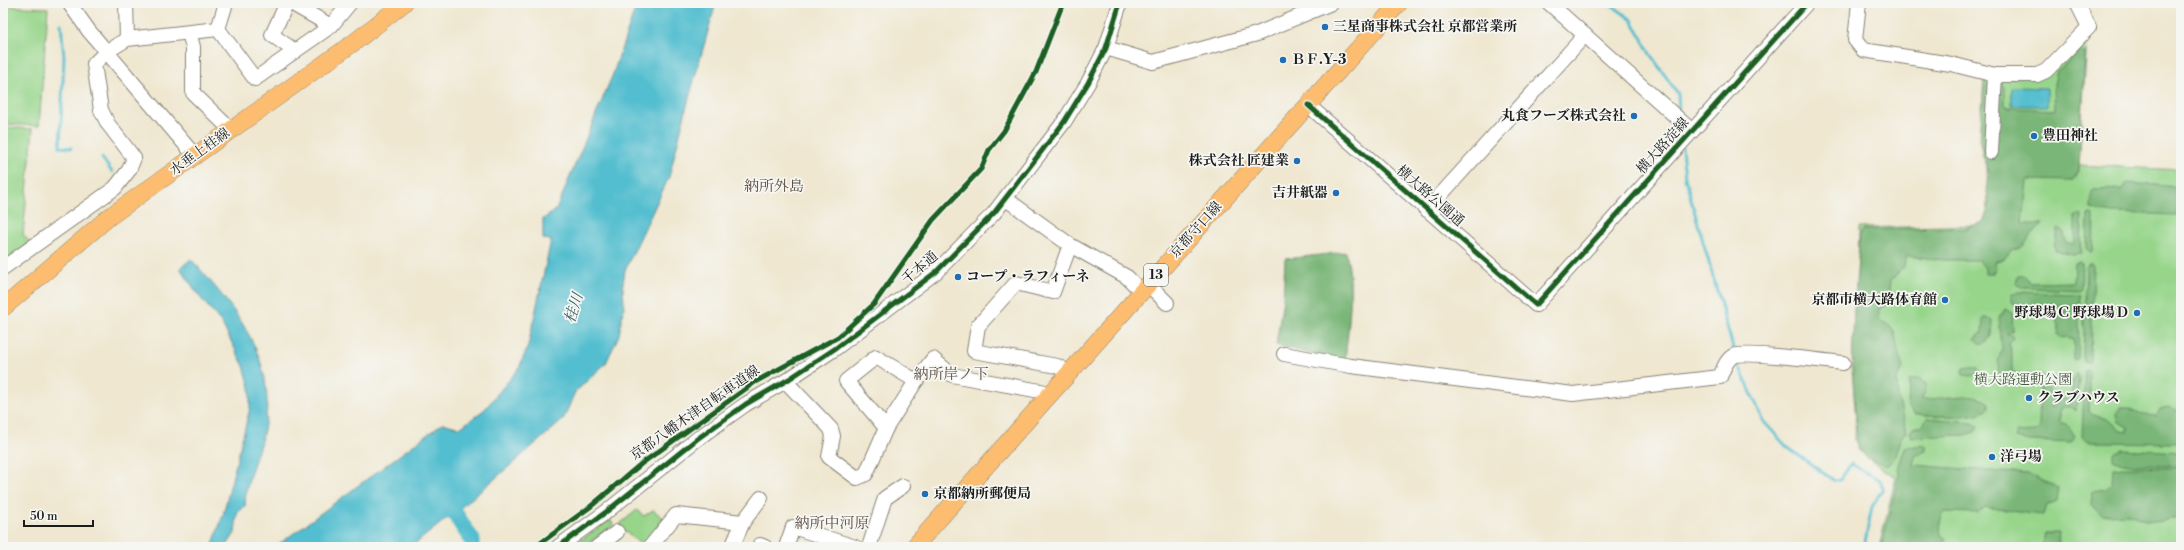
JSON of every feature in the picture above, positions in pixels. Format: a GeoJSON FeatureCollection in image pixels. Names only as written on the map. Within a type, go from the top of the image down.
{"type":"FeatureCollection","features":[{"type":"Feature","properties":{"kind":"main road","name":"水垂上桂線"},"geometry":{"type":"LineString","coordinates":[[3,308],[110,217],[356,41],[404,3]]}},
{"type":"Feature","properties":{"kind":"main road","name":"京都守口線"},"geometry":{"type":"LineString","coordinates":[[914,547],[1399,3]]}},
{"type":"Feature","properties":{"kind":"street"},"geometry":{"type":"LineString","coordinates":[[69,3],[106,52],[195,156]]}},
{"type":"Feature","properties":{"kind":"street"},"geometry":{"type":"LineString","coordinates":[[126,3],[127,39]]}},
{"type":"Feature","properties":{"kind":"street"},"geometry":{"type":"LineString","coordinates":[[218,29],[226,3]]}},
{"type":"Feature","properties":{"kind":"street"},"geometry":{"type":"LineString","coordinates":[[287,3],[272,35],[295,51]]}},
{"type":"Feature","properties":{"kind":"street"},"geometry":{"type":"LineString","coordinates":[[291,3],[331,26]]}},
{"type":"Feature","properties":{"kind":"street"},"geometry":{"type":"LineString","coordinates":[[218,29],[255,79],[331,26],[350,3]]}},
{"type":"Feature","properties":{"kind":"street","name":"千本通"},"geometry":{"type":"LineString","coordinates":[[558,547],[606,512],[709,430],[746,404],[789,379],[836,348],[936,272],[1006,199],[1064,122],[1088,83],[1106,48],[1120,3]]}},
{"type":"Feature","properties":{"kind":"street"},"geometry":{"type":"LineString","coordinates":[[1106,48],[1153,62],[1257,34],[1331,3]]}},
{"type":"Feature","properties":{"kind":"street"},"geometry":{"type":"LineString","coordinates":[[1548,3],[1692,131]]}},
{"type":"Feature","properties":{"kind":"street","name":"横大路淀線"},"geometry":{"type":"LineString","coordinates":[[1536,305],[1807,3]]}},
{"type":"Feature","properties":{"kind":"street"},"geometry":{"type":"LineString","coordinates":[[1859,3],[1855,40],[1863,50],[1951,64],[1995,75],[2037,75],[2046,71],[2089,27],[2077,3]]}},
{"type":"Feature","properties":{"kind":"street"},"geometry":{"type":"LineString","coordinates":[[3,268],[115,188],[129,170],[134,158],[108,124],[101,110],[94,64],[106,52],[127,39],[218,29]]}},
{"type":"Feature","properties":{"kind":"street"},"geometry":{"type":"LineString","coordinates":[[189,33],[193,47],[193,93],[231,130]]}},
{"type":"Feature","properties":{"kind":"street"},"geometry":{"type":"LineString","coordinates":[[1428,210],[1585,35]]}},
{"type":"Feature","properties":{"kind":"street"},"geometry":{"type":"LineString","coordinates":[[1991,152],[1995,75]]}},
{"type":"Feature","properties":{"kind":"street","name":"横大路公園通"},"geometry":{"type":"LineString","coordinates":[[1308,105],[1536,305]]}},
{"type":"Feature","properties":{"kind":"street"},"geometry":{"type":"LineString","coordinates":[[1006,199],[1070,245],[1127,277],[1167,302]]}},
{"type":"Feature","properties":{"kind":"street"},"geometry":{"type":"LineString","coordinates":[[1070,245],[1053,292],[1016,283],[978,326],[974,351],[1056,366],[1070,373]]}},
{"type":"Feature","properties":{"kind":"street"},"geometry":{"type":"LineString","coordinates":[[1284,354],[1351,366],[1573,394],[1720,377],[1728,361],[1735,356],[1804,358],[1843,363]]}},
{"type":"Feature","properties":{"kind":"street"},"geometry":{"type":"LineString","coordinates":[[886,428],[846,381],[876,357],[916,381]]}},
{"type":"Feature","properties":{"kind":"street"},"geometry":{"type":"LineString","coordinates":[[789,379],[790,386],[831,429],[833,441],[829,457],[857,478],[866,474],[886,428],[916,381],[933,360],[952,375],[1051,393]]}},
{"type":"Feature","properties":{"kind":"street"},"geometry":{"type":"LineString","coordinates":[[869,547],[885,498],[903,486]]}},
{"type":"Feature","properties":{"kind":"street"},"geometry":{"type":"LineString","coordinates":[[732,547],[744,522],[761,498]]}},
{"type":"Feature","properties":{"kind":"street"},"geometry":{"type":"LineString","coordinates":[[650,547],[676,514],[744,522]]}},
{"type":"Feature","properties":{"kind":"street"},"geometry":{"type":"LineString","coordinates":[[786,547],[793,527],[855,547]]}},
{"type":"Feature","properties":{"kind":"street"},"geometry":{"type":"LineString","coordinates":[[597,547],[617,532]]}},
{"type":"Feature","properties":{"kind":"green space"},"geometry":{"type":"Polygon","coordinates":[[[3,6],[48,8],[39,126],[3,124],[3,6]]]}},
{"type":"Feature","properties":{"kind":"green space","name":"横大路運動公園"},"geometry":{"type":"Polygon","coordinates":[[[2086,39],[2079,165],[2181,170],[2181,547],[1879,547],[1896,477],[1874,463],[1855,440],[1859,228],[1988,225],[1987,160],[1991,78],[2045,76],[2086,39]]]}},
{"type":"Feature","properties":{"kind":"green space"},"geometry":{"type":"Polygon","coordinates":[[[2081,50],[2085,53],[2079,169],[2072,181],[2027,180],[2023,224],[2042,224],[2022,247],[2011,250],[2004,258],[1995,261],[1996,268],[1992,274],[1985,274],[1985,268],[1977,260],[1945,260],[1907,256],[1903,268],[1890,281],[1888,305],[1879,309],[1879,320],[1891,327],[1893,330],[1903,368],[1897,379],[1898,396],[1906,432],[1901,438],[1896,456],[1887,466],[1867,458],[1858,448],[1852,369],[1854,308],[1860,235],[1863,230],[1964,229],[1983,222],[1990,204],[1986,189],[1990,173],[1983,156],[1980,142],[1984,79],[1993,77],[2001,83],[2005,91],[2005,105],[2008,108],[2055,110],[2054,84],[2057,71],[2081,50]]]}},
{"type":"Feature","properties":{"kind":"green space"},"geometry":{"type":"Polygon","coordinates":[[[3,127],[33,129],[23,234],[31,244],[3,262],[3,127]]]}},
{"type":"Feature","properties":{"kind":"green space"},"geometry":{"type":"Polygon","coordinates":[[[2127,183],[2181,187],[2181,215],[2112,213],[2091,209],[2092,190],[2123,189],[2127,183]]]}},
{"type":"Feature","properties":{"kind":"green space"},"geometry":{"type":"Polygon","coordinates":[[[2082,214],[2081,253],[2072,254],[2055,250],[2054,245],[2056,243],[2058,229],[2064,232],[2065,244],[2075,244],[2075,216],[2082,214]]]}},
{"type":"Feature","properties":{"kind":"green space"},"geometry":{"type":"Polygon","coordinates":[[[2090,214],[2094,217],[2093,252],[2090,253],[2087,250],[2088,215],[2090,214]]]}},
{"type":"Feature","properties":{"kind":"green space"},"geometry":{"type":"Polygon","coordinates":[[[1346,252],[1349,266],[1350,293],[1345,362],[1276,345],[1283,299],[1285,259],[1346,252]]]}},
{"type":"Feature","properties":{"kind":"green space"},"geometry":{"type":"Polygon","coordinates":[[[2079,262],[2082,264],[2081,289],[2079,290],[2024,288],[2016,283],[2018,275],[2024,275],[2031,283],[2074,282],[2075,263],[2079,262]]]}},
{"type":"Feature","properties":{"kind":"green space"},"geometry":{"type":"Polygon","coordinates":[[[2089,263],[2093,263],[2090,360],[2088,362],[2084,361],[2083,355],[2086,267],[2089,263]]]}},
{"type":"Feature","properties":{"kind":"green space"},"geometry":{"type":"Polygon","coordinates":[[[2016,292],[2080,294],[2078,358],[2076,360],[2073,359],[2074,339],[2067,337],[2062,338],[2058,335],[2059,326],[2057,319],[2064,313],[2066,307],[2050,304],[2032,313],[2026,313],[2012,302],[2012,294],[2016,292]]]}},
{"type":"Feature","properties":{"kind":"green space"},"geometry":{"type":"Polygon","coordinates":[[[2004,309],[2012,313],[2013,330],[2007,333],[2012,336],[2013,340],[2009,344],[2012,351],[2012,373],[2039,375],[2050,381],[2050,387],[2048,390],[2054,398],[2050,407],[2053,407],[2058,397],[2068,400],[2071,398],[2073,381],[2077,373],[2079,377],[2076,410],[2068,406],[2060,409],[2060,422],[2068,425],[2076,437],[2071,443],[2029,441],[2014,438],[2016,433],[2035,432],[2039,430],[2040,385],[1999,384],[1998,361],[2002,349],[1999,318],[2004,309]]]}},
{"type":"Feature","properties":{"kind":"green space"},"geometry":{"type":"Polygon","coordinates":[[[1983,317],[1987,317],[1992,320],[1991,336],[1984,344],[1979,343],[1975,339],[1982,333],[1983,317]]]}},
{"type":"Feature","properties":{"kind":"green space"},"geometry":{"type":"Polygon","coordinates":[[[1971,367],[1978,369],[1980,375],[1969,376],[1962,373],[1963,368],[1971,367]]]}},
{"type":"Feature","properties":{"kind":"green space"},"geometry":{"type":"Polygon","coordinates":[[[2085,370],[2089,371],[2089,412],[2107,419],[2121,431],[2128,432],[2128,427],[2118,422],[2116,415],[2121,408],[2128,408],[2143,414],[2156,415],[2160,409],[2168,407],[2181,412],[2181,443],[2087,442],[2082,437],[2085,370]]]}},
{"type":"Feature","properties":{"kind":"green space"},"geometry":{"type":"Polygon","coordinates":[[[1918,379],[1926,384],[1926,391],[1921,399],[1956,396],[1974,397],[1989,403],[1989,409],[1973,415],[1963,416],[1915,414],[1908,406],[1909,381],[1918,379]]]}},
{"type":"Feature","properties":{"kind":"green space"},"geometry":{"type":"Polygon","coordinates":[[[1927,418],[1973,422],[1978,426],[1975,432],[1965,435],[1912,437],[1910,432],[1913,428],[1922,426],[1927,418]]]}},
{"type":"Feature","properties":{"kind":"green space"},"geometry":{"type":"Polygon","coordinates":[[[1926,445],[1926,451],[1915,456],[1914,465],[2028,474],[2059,488],[2057,501],[2047,505],[2044,515],[1985,507],[1978,513],[1944,512],[1940,522],[1941,535],[1946,539],[1943,547],[1881,547],[1899,475],[1898,469],[1905,447],[1926,445]]]}},
{"type":"Feature","properties":{"kind":"green space"},"geometry":{"type":"Polygon","coordinates":[[[2122,449],[2181,452],[2181,466],[2134,465],[2114,461],[2114,453],[2122,449]]]}},
{"type":"Feature","properties":{"kind":"green space"},"geometry":{"type":"Polygon","coordinates":[[[2113,468],[2181,468],[2181,520],[2178,517],[2162,521],[2145,520],[2130,514],[2102,515],[2092,505],[2093,491],[2105,489],[2112,483],[2113,468]]]}},
{"type":"Feature","properties":{"kind":"green space"},"geometry":{"type":"Polygon","coordinates":[[[637,510],[644,516],[653,510],[667,521],[644,547],[620,527],[621,523],[637,510]]]}},
{"type":"Feature","properties":{"kind":"green space"},"geometry":{"type":"Polygon","coordinates":[[[610,520],[614,525],[582,547],[570,547],[610,520]]]}},
{"type":"Feature","properties":{"kind":"green space"},"geometry":{"type":"Polygon","coordinates":[[[2045,533],[2059,533],[2058,547],[2042,547],[2045,533]]]}},
{"type":"Feature","properties":{"kind":"water","name":"桂川"},"geometry":{"type":"Polygon","coordinates":[[[637,3],[716,3],[689,98],[669,177],[625,270],[623,284],[624,306],[619,335],[606,363],[575,392],[563,420],[470,500],[411,547],[275,547],[443,423],[460,428],[485,409],[519,368],[528,346],[551,240],[543,239],[543,219],[556,210],[613,74],[637,3]]]}},
{"type":"Feature","properties":{"kind":"water"},"geometry":{"type":"Polygon","coordinates":[[[2012,87],[2047,88],[2047,106],[2012,106],[2012,87]]]}},
{"type":"Feature","properties":{"kind":"water"},"geometry":{"type":"Polygon","coordinates":[[[191,259],[223,296],[250,336],[259,358],[265,380],[267,404],[264,430],[249,477],[245,506],[237,514],[235,533],[226,547],[212,547],[223,515],[250,408],[250,387],[244,366],[221,322],[199,296],[180,268],[191,259]]]}},
{"type":"Feature","properties":{"kind":"waterway"},"geometry":{"type":"LineString","coordinates":[[1609,3],[1632,20],[1650,54],[1678,94],[1679,112]]}},
{"type":"Feature","properties":{"kind":"waterway"},"geometry":{"type":"LineString","coordinates":[[61,24],[64,57],[60,147],[71,148]]}},
{"type":"Feature","properties":{"kind":"waterway"},"geometry":{"type":"LineString","coordinates":[[1682,148],[1685,178],[1734,351]]}},
{"type":"Feature","properties":{"kind":"waterway"},"geometry":{"type":"LineString","coordinates":[[102,158],[112,172]]}},
{"type":"Feature","properties":{"kind":"waterway"},"geometry":{"type":"LineString","coordinates":[[1736,359],[1764,422],[1787,447],[1833,480],[1840,480],[1851,464],[1880,480],[1883,488],[1872,507],[1864,547]]}},
{"type":"Feature","properties":{"kind":"waterway"},"geometry":{"type":"LineString","coordinates":[[433,504],[454,512],[472,540]]}},
{"type":"Feature","properties":{"kind":"cycle path","name":"京都八幡木津自転車道線"},"geometry":{"type":"LineString","coordinates":[[535,547],[590,507],[641,464],[755,382],[838,337],[874,304],[933,220],[981,169],[989,150],[1004,131],[1036,72],[1063,3]]}},
{"type":"Feature","properties":{"kind":"cycle path"},"geometry":{"type":"LineString","coordinates":[[558,547],[606,512],[697,439],[746,404],[789,379],[836,348],[936,272],[994,213],[1064,122],[1088,83],[1106,48],[1120,3]]}},
{"type":"Feature","properties":{"kind":"cycle path"},"geometry":{"type":"LineString","coordinates":[[1308,105],[1536,305],[1807,3]]}},
{"type":"Feature","properties":{"kind":"place","name":"三星商事株式会社 京都営業所"},"geometry":{"type":"Point","coordinates":[1325,27]}},
{"type":"Feature","properties":{"kind":"place","name":"ＢＦ.Y-3"},"geometry":{"type":"Point","coordinates":[1283,60]}},
{"type":"Feature","properties":{"kind":"place","name":"丸食フーズ株式会社"},"geometry":{"type":"Point","coordinates":[1634,116]}},
{"type":"Feature","properties":{"kind":"place","name":"豊田神社"},"geometry":{"type":"Point","coordinates":[2034,136]}},
{"type":"Feature","properties":{"kind":"place","name":"株式会社 匠建業"},"geometry":{"type":"Point","coordinates":[1297,161]}},
{"type":"Feature","properties":{"kind":"place","name":"吉井紙器"},"geometry":{"type":"Point","coordinates":[1336,193]}},
{"type":"Feature","properties":{"kind":"place","name":"コープ・ラフィーネ"},"geometry":{"type":"Point","coordinates":[958,277]}},
{"type":"Feature","properties":{"kind":"place","name":"京都市横大路体育館"},"geometry":{"type":"Point","coordinates":[1945,300]}},
{"type":"Feature","properties":{"kind":"place","name":"野球場Ｃ 野球場Ｄ"},"geometry":{"type":"Point","coordinates":[2137,313]}},
{"type":"Feature","properties":{"kind":"place","name":"クラブハウス"},"geometry":{"type":"Point","coordinates":[2029,398]}},
{"type":"Feature","properties":{"kind":"place","name":"洋弓場"},"geometry":{"type":"Point","coordinates":[1992,457]}},
{"type":"Feature","properties":{"kind":"place","name":"京都納所郵便局"},"geometry":{"type":"Point","coordinates":[925,494]}},
{"type":"Feature","properties":{"kind":"district","name":"納所外島"},"geometry":{"type":"Point","coordinates":[774,186]}},
{"type":"Feature","properties":{"kind":"district","name":"納所岸ノ下"},"geometry":{"type":"Point","coordinates":[951,374]}},
{"type":"Feature","properties":{"kind":"district","name":"納所中河原"},"geometry":{"type":"Point","coordinates":[832,523]}}]}
